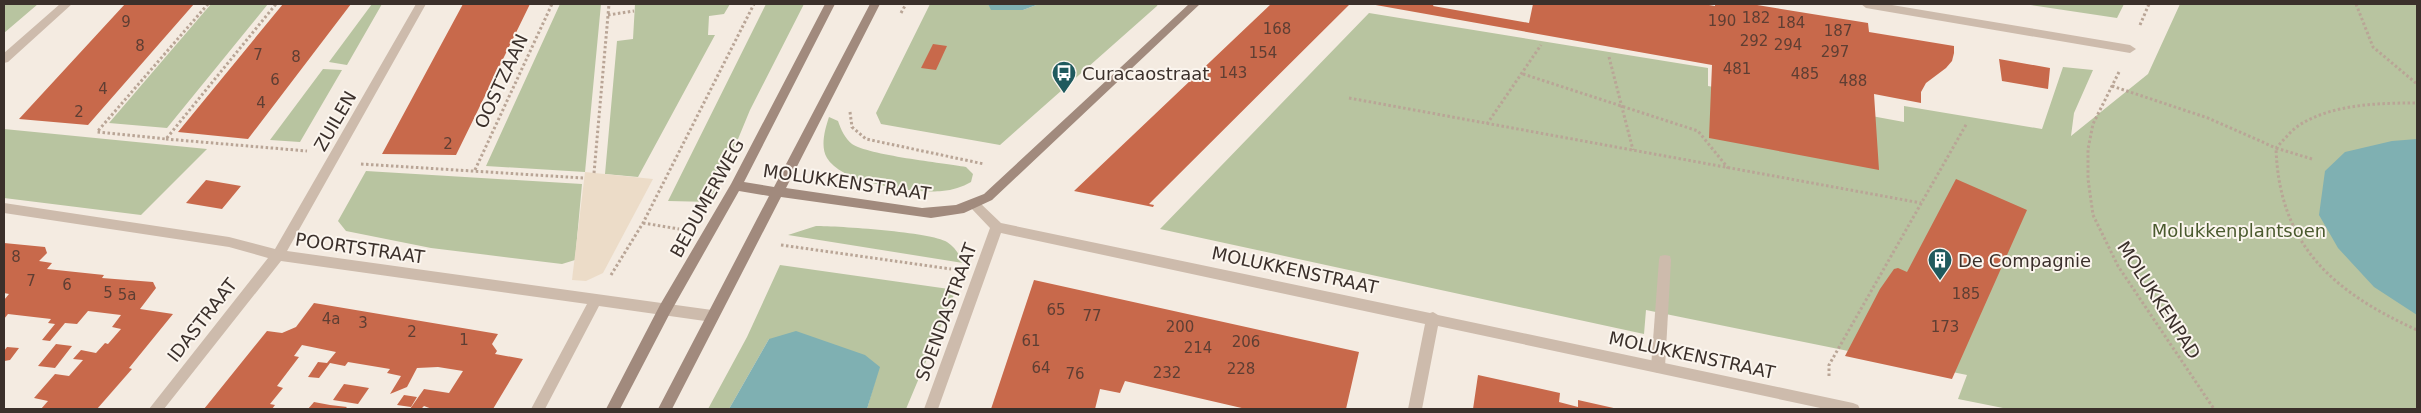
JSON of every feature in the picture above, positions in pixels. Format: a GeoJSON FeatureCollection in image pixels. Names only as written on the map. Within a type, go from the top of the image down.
{"type":"FeatureCollection","features":[{"type":"Feature","properties":{"kind":"main road","name":"BEDUMERWEG"},"geometry":{"type":"LineString","coordinates":[[613,409],[665,309],[736,186],[830,4]]}},
{"type":"Feature","properties":{"kind":"main road"},"geometry":{"type":"LineString","coordinates":[[665,409],[875,4]]}},
{"type":"Feature","properties":{"kind":"main road"},"geometry":{"type":"LineString","coordinates":[[975,205],[988,197],[1016,172],[1192,5]]}},
{"type":"Feature","properties":{"kind":"main road","name":"MOLUKKENSTRAAT"},"geometry":{"type":"LineString","coordinates":[[736,186],[922,213],[953,212],[975,205]]}},
{"type":"Feature","properties":{"kind":"street"},"geometry":{"type":"LineString","coordinates":[[4,59],[67,4]]}},
{"type":"Feature","properties":{"kind":"street","name":"ZUILEN"},"geometry":{"type":"LineString","coordinates":[[278,255],[421,4]]}},
{"type":"Feature","properties":{"kind":"street"},"geometry":{"type":"LineString","coordinates":[[1866,4],[2130,49]]}},
{"type":"Feature","properties":{"kind":"street"},"geometry":{"type":"LineString","coordinates":[[975,205],[997,227]]}},
{"type":"Feature","properties":{"kind":"street","name":"POORTSTRAAT"},"geometry":{"type":"LineString","coordinates":[[4,208],[229,242],[278,255],[712,316]]}},
{"type":"Feature","properties":{"kind":"street","name":"MOLUKKENSTRAAT"},"geometry":{"type":"LineString","coordinates":[[997,227],[1433,318],[1658,367],[1829,407],[1853,409]]}},
{"type":"Feature","properties":{"kind":"street","name":"SOENDASTRAAT"},"geometry":{"type":"LineString","coordinates":[[932,409],[997,227]]}},
{"type":"Feature","properties":{"kind":"street","name":"IDASTRAAT"},"geometry":{"type":"LineString","coordinates":[[156,409],[278,255]]}},
{"type":"Feature","properties":{"kind":"street"},"geometry":{"type":"LineString","coordinates":[[1658,367],[1665,260]]}},
{"type":"Feature","properties":{"kind":"street"},"geometry":{"type":"LineString","coordinates":[[538,409],[595,301]]}},
{"type":"Feature","properties":{"kind":"street"},"geometry":{"type":"LineString","coordinates":[[1415,409],[1433,318]]}},
{"type":"Feature","properties":{"kind":"path"},"geometry":{"type":"LineString","coordinates":[[208,4],[97,132],[336,153]]}},
{"type":"Feature","properties":{"kind":"path"},"geometry":{"type":"LineString","coordinates":[[166,139],[276,4]]}},
{"type":"Feature","properties":{"kind":"path","name":"OOSTZAAN"},"geometry":{"type":"LineString","coordinates":[[475,170],[552,4]]}},
{"type":"Feature","properties":{"kind":"path"},"geometry":{"type":"LineString","coordinates":[[594,173],[609,4]]}},
{"type":"Feature","properties":{"kind":"path"},"geometry":{"type":"LineString","coordinates":[[595,301],[642,223],[754,4]]}},
{"type":"Feature","properties":{"kind":"path"},"geometry":{"type":"LineString","coordinates":[[898,20],[906,4]]}},
{"type":"Feature","properties":{"kind":"path"},"geometry":{"type":"LineString","coordinates":[[2356,4],[2373,47],[2417,84]]}},
{"type":"Feature","properties":{"kind":"path"},"geometry":{"type":"LineString","coordinates":[[608,15],[634,12]]}},
{"type":"Feature","properties":{"kind":"path"},"geometry":{"type":"LineString","coordinates":[[1487,124],[1523,74],[1541,45]]}},
{"type":"Feature","properties":{"kind":"path"},"geometry":{"type":"LineString","coordinates":[[1609,57],[1633,150]]}},
{"type":"Feature","properties":{"kind":"path"},"geometry":{"type":"LineString","coordinates":[[1523,74],[1698,131],[1729,168]]}},
{"type":"Feature","properties":{"kind":"path","name":"MOLUKKENPAD"},"geometry":{"type":"LineString","coordinates":[[2214,409],[2118,266],[2093,215],[2088,179],[2088,149],[2093,124],[2112,86],[2208,118],[2276,148]]}},
{"type":"Feature","properties":{"kind":"path"},"geometry":{"type":"LineString","coordinates":[[1349,98],[1921,203]]}},
{"type":"Feature","properties":{"kind":"path"},"geometry":{"type":"LineString","coordinates":[[2417,103],[2391,102],[2339,110],[2301,124],[2276,148],[2276,178],[2288,218],[2303,247],[2326,270],[2356,295],[2400,323],[2417,330]]}},
{"type":"Feature","properties":{"kind":"path"},"geometry":{"type":"LineString","coordinates":[[854,103],[850,112],[852,127],[866,139],[1016,172]]}},
{"type":"Feature","properties":{"kind":"path"},"geometry":{"type":"LineString","coordinates":[[1829,407],[1829,365],[1967,123]]}},
{"type":"Feature","properties":{"kind":"path"},"geometry":{"type":"LineString","coordinates":[[2276,148],[2312,159]]}},
{"type":"Feature","properties":{"kind":"path"},"geometry":{"type":"LineString","coordinates":[[360,164],[583,178]]}},
{"type":"Feature","properties":{"kind":"path"},"geometry":{"type":"LineString","coordinates":[[642,223],[709,235]]}},
{"type":"Feature","properties":{"kind":"path"},"geometry":{"type":"LineString","coordinates":[[751,241],[980,273]]}},
{"type":"Feature","properties":{"kind":"green space"},"geometry":{"type":"Polygon","coordinates":[[[4,4],[38,4],[4,33],[4,4]]]}},
{"type":"Feature","properties":{"kind":"green space"},"geometry":{"type":"Polygon","coordinates":[[[211,4],[268,4],[167,128],[109,123],[211,4]]]}},
{"type":"Feature","properties":{"kind":"green space"},"geometry":{"type":"Polygon","coordinates":[[[372,4],[382,4],[347,65],[329,62],[372,4]]]}},
{"type":"Feature","properties":{"kind":"green space"},"geometry":{"type":"Polygon","coordinates":[[[560,4],[601,4],[585,172],[486,166],[560,4]]]}},
{"type":"Feature","properties":{"kind":"green space"},"geometry":{"type":"Polygon","coordinates":[[[635,4],[730,4],[724,14],[709,16],[708,35],[715,35],[638,177],[605,174],[617,41],[633,39],[635,4]]]}},
{"type":"Feature","properties":{"kind":"green space"},"geometry":{"type":"Polygon","coordinates":[[[766,4],[804,4],[750,110],[712,202],[668,201],[766,4]]]}},
{"type":"Feature","properties":{"kind":"green space"},"geometry":{"type":"Polygon","coordinates":[[[930,4],[988,4],[992,10],[1023,10],[1039,4],[1158,4],[1000,145],[881,124],[876,113],[930,4]]]}},
{"type":"Feature","properties":{"kind":"green space"},"geometry":{"type":"Polygon","coordinates":[[[2024,4],[2124,4],[2117,18],[2024,4]]]}},
{"type":"Feature","properties":{"kind":"green space","name":"Molukkenplantsoen"},"geometry":{"type":"Polygon","coordinates":[[[2180,4],[2417,4],[2417,409],[2008,409],[1958,399],[1967,375],[1646,310],[1644,334],[1160,229],[1369,13],[1708,68],[1708,86],[1904,122],[1904,106],[2042,129],[2063,67],[2093,70],[2074,113],[2071,136],[2148,74],[2180,4]]]}},
{"type":"Feature","properties":{"kind":"green space"},"geometry":{"type":"Polygon","coordinates":[[[323,69],[342,70],[300,142],[270,140],[323,69]]]}},
{"type":"Feature","properties":{"kind":"green space"},"geometry":{"type":"Polygon","coordinates":[[[829,117],[838,121],[842,131],[852,144],[873,152],[966,167],[973,174],[971,182],[946,191],[915,191],[880,185],[847,174],[835,167],[825,154],[824,138],[829,117]]]}},
{"type":"Feature","properties":{"kind":"green space"},"geometry":{"type":"Polygon","coordinates":[[[4,129],[207,149],[141,215],[4,198],[4,129]]]}},
{"type":"Feature","properties":{"kind":"green space"},"geometry":{"type":"Polygon","coordinates":[[[366,171],[582,184],[575,260],[562,264],[431,248],[346,231],[338,221],[366,171]]]}},
{"type":"Feature","properties":{"kind":"green space"},"geometry":{"type":"Polygon","coordinates":[[[816,226],[884,230],[938,238],[952,246],[963,263],[788,235],[816,226]]]}},
{"type":"Feature","properties":{"kind":"green space"},"geometry":{"type":"Polygon","coordinates":[[[780,265],[956,290],[906,409],[867,409],[879,367],[769,339],[729,409],[708,409],[747,337],[780,265]]]}},
{"type":"Feature","properties":{"kind":"shaded area"},"geometry":{"type":"Polygon","coordinates":[[[585,172],[653,179],[603,273],[586,281],[572,280],[585,172]]]}},
{"type":"Feature","properties":{"kind":"water"},"geometry":{"type":"Polygon","coordinates":[[[988,4],[1039,4],[1023,10],[991,10],[988,4]]]}},
{"type":"Feature","properties":{"kind":"water"},"geometry":{"type":"Polygon","coordinates":[[[2417,139],[2417,315],[2374,287],[2338,248],[2319,215],[2325,171],[2345,152],[2392,141],[2417,139]]]}},
{"type":"Feature","properties":{"kind":"water"},"geometry":{"type":"Polygon","coordinates":[[[796,331],[865,355],[880,367],[867,409],[729,409],[769,339],[796,331]]]}},
{"type":"Feature","properties":{"kind":"building"},"geometry":{"type":"Polygon","coordinates":[[[125,4],[194,4],[88,125],[19,119],[125,4]]]}},
{"type":"Feature","properties":{"kind":"building"},"geometry":{"type":"Polygon","coordinates":[[[283,4],[351,4],[248,139],[178,132],[283,4]]]}},
{"type":"Feature","properties":{"kind":"building"},"geometry":{"type":"Polygon","coordinates":[[[463,4],[530,4],[456,155],[382,154],[463,4]]]}},
{"type":"Feature","properties":{"kind":"building"},"geometry":{"type":"Polygon","coordinates":[[[1271,4],[1350,4],[1149,204],[1154,205],[1153,207],[1074,191],[1271,4]]]}},
{"type":"Feature","properties":{"kind":"building"},"geometry":{"type":"Polygon","coordinates":[[[1370,4],[1434,4],[1433,6],[1529,23],[1533,4],[1703,4],[1715,6],[1715,4],[1751,4],[1868,23],[1869,32],[1954,46],[1954,53],[1952,61],[1946,68],[1926,83],[1921,92],[1921,103],[1874,94],[1879,170],[1709,138],[1712,65],[1370,4]]]}},
{"type":"Feature","properties":{"kind":"building"},"geometry":{"type":"Polygon","coordinates":[[[933,44],[947,46],[936,70],[921,68],[933,44]]]}},
{"type":"Feature","properties":{"kind":"building"},"geometry":{"type":"Polygon","coordinates":[[[1999,59],[2050,68],[2048,89],[2002,81],[1999,59]]]}},
{"type":"Feature","properties":{"kind":"building","name":"De Compagnie"},"geometry":{"type":"Polygon","coordinates":[[[1956,179],[2027,210],[1952,379],[1845,356],[1880,289],[1894,269],[1898,268],[1907,272],[1956,179]]]}},
{"type":"Feature","properties":{"kind":"building"},"geometry":{"type":"Polygon","coordinates":[[[206,180],[241,186],[222,209],[186,203],[206,180]]]}},
{"type":"Feature","properties":{"kind":"building"},"geometry":{"type":"Polygon","coordinates":[[[4,243],[45,247],[47,253],[39,261],[52,263],[47,269],[104,275],[102,278],[153,282],[156,288],[140,309],[173,314],[129,368],[132,369],[97,409],[41,409],[48,401],[34,398],[55,374],[69,376],[83,360],[73,359],[81,350],[96,353],[105,343],[108,344],[121,329],[112,327],[121,315],[88,311],[77,324],[65,323],[50,341],[42,340],[55,324],[48,323],[51,319],[8,314],[4,319],[4,300],[9,294],[4,293],[4,243]]]}},
{"type":"Feature","properties":{"kind":"building"},"geometry":{"type":"Polygon","coordinates":[[[1034,280],[1359,352],[1346,409],[1246,409],[1125,381],[1120,393],[1100,389],[1095,409],[991,409],[1034,280]]]}},
{"type":"Feature","properties":{"kind":"building"},"geometry":{"type":"Polygon","coordinates":[[[314,303],[498,334],[492,344],[497,351],[495,354],[523,359],[493,409],[432,409],[424,406],[421,409],[410,409],[424,389],[449,393],[463,371],[438,367],[417,368],[407,387],[390,394],[401,376],[387,373],[390,369],[348,362],[345,366],[330,363],[319,378],[308,377],[318,362],[327,363],[336,352],[302,345],[294,356],[299,357],[277,386],[283,388],[270,404],[275,405],[272,409],[204,409],[267,331],[282,333],[296,327],[314,303]]]}},
{"type":"Feature","properties":{"kind":"building"},"geometry":{"type":"Polygon","coordinates":[[[56,344],[72,346],[55,368],[38,366],[56,344]]]}},
{"type":"Feature","properties":{"kind":"building"},"geometry":{"type":"Polygon","coordinates":[[[7,347],[19,348],[10,360],[4,361],[4,351],[7,347]]]}},
{"type":"Feature","properties":{"kind":"building"},"geometry":{"type":"Polygon","coordinates":[[[1478,375],[1560,393],[1559,402],[1578,407],[1578,400],[1618,409],[1473,409],[1478,375]]]}},
{"type":"Feature","properties":{"kind":"building"},"geometry":{"type":"Polygon","coordinates":[[[344,384],[369,388],[358,404],[333,400],[344,384]]]}},
{"type":"Feature","properties":{"kind":"building"},"geometry":{"type":"Polygon","coordinates":[[[404,395],[417,397],[411,407],[397,405],[404,395]]]}},
{"type":"Feature","properties":{"kind":"building"},"geometry":{"type":"Polygon","coordinates":[[[314,402],[347,407],[345,409],[308,409],[314,402]]]}},
{"type":"Feature","properties":{"kind":"place","name":"Curacaostraat"},"geometry":{"type":"Point","coordinates":[1064,94]}},
{"type":"Feature","properties":{"kind":"place","name":"De Compagnie"},"geometry":{"type":"Point","coordinates":[1940,281]}}]}
